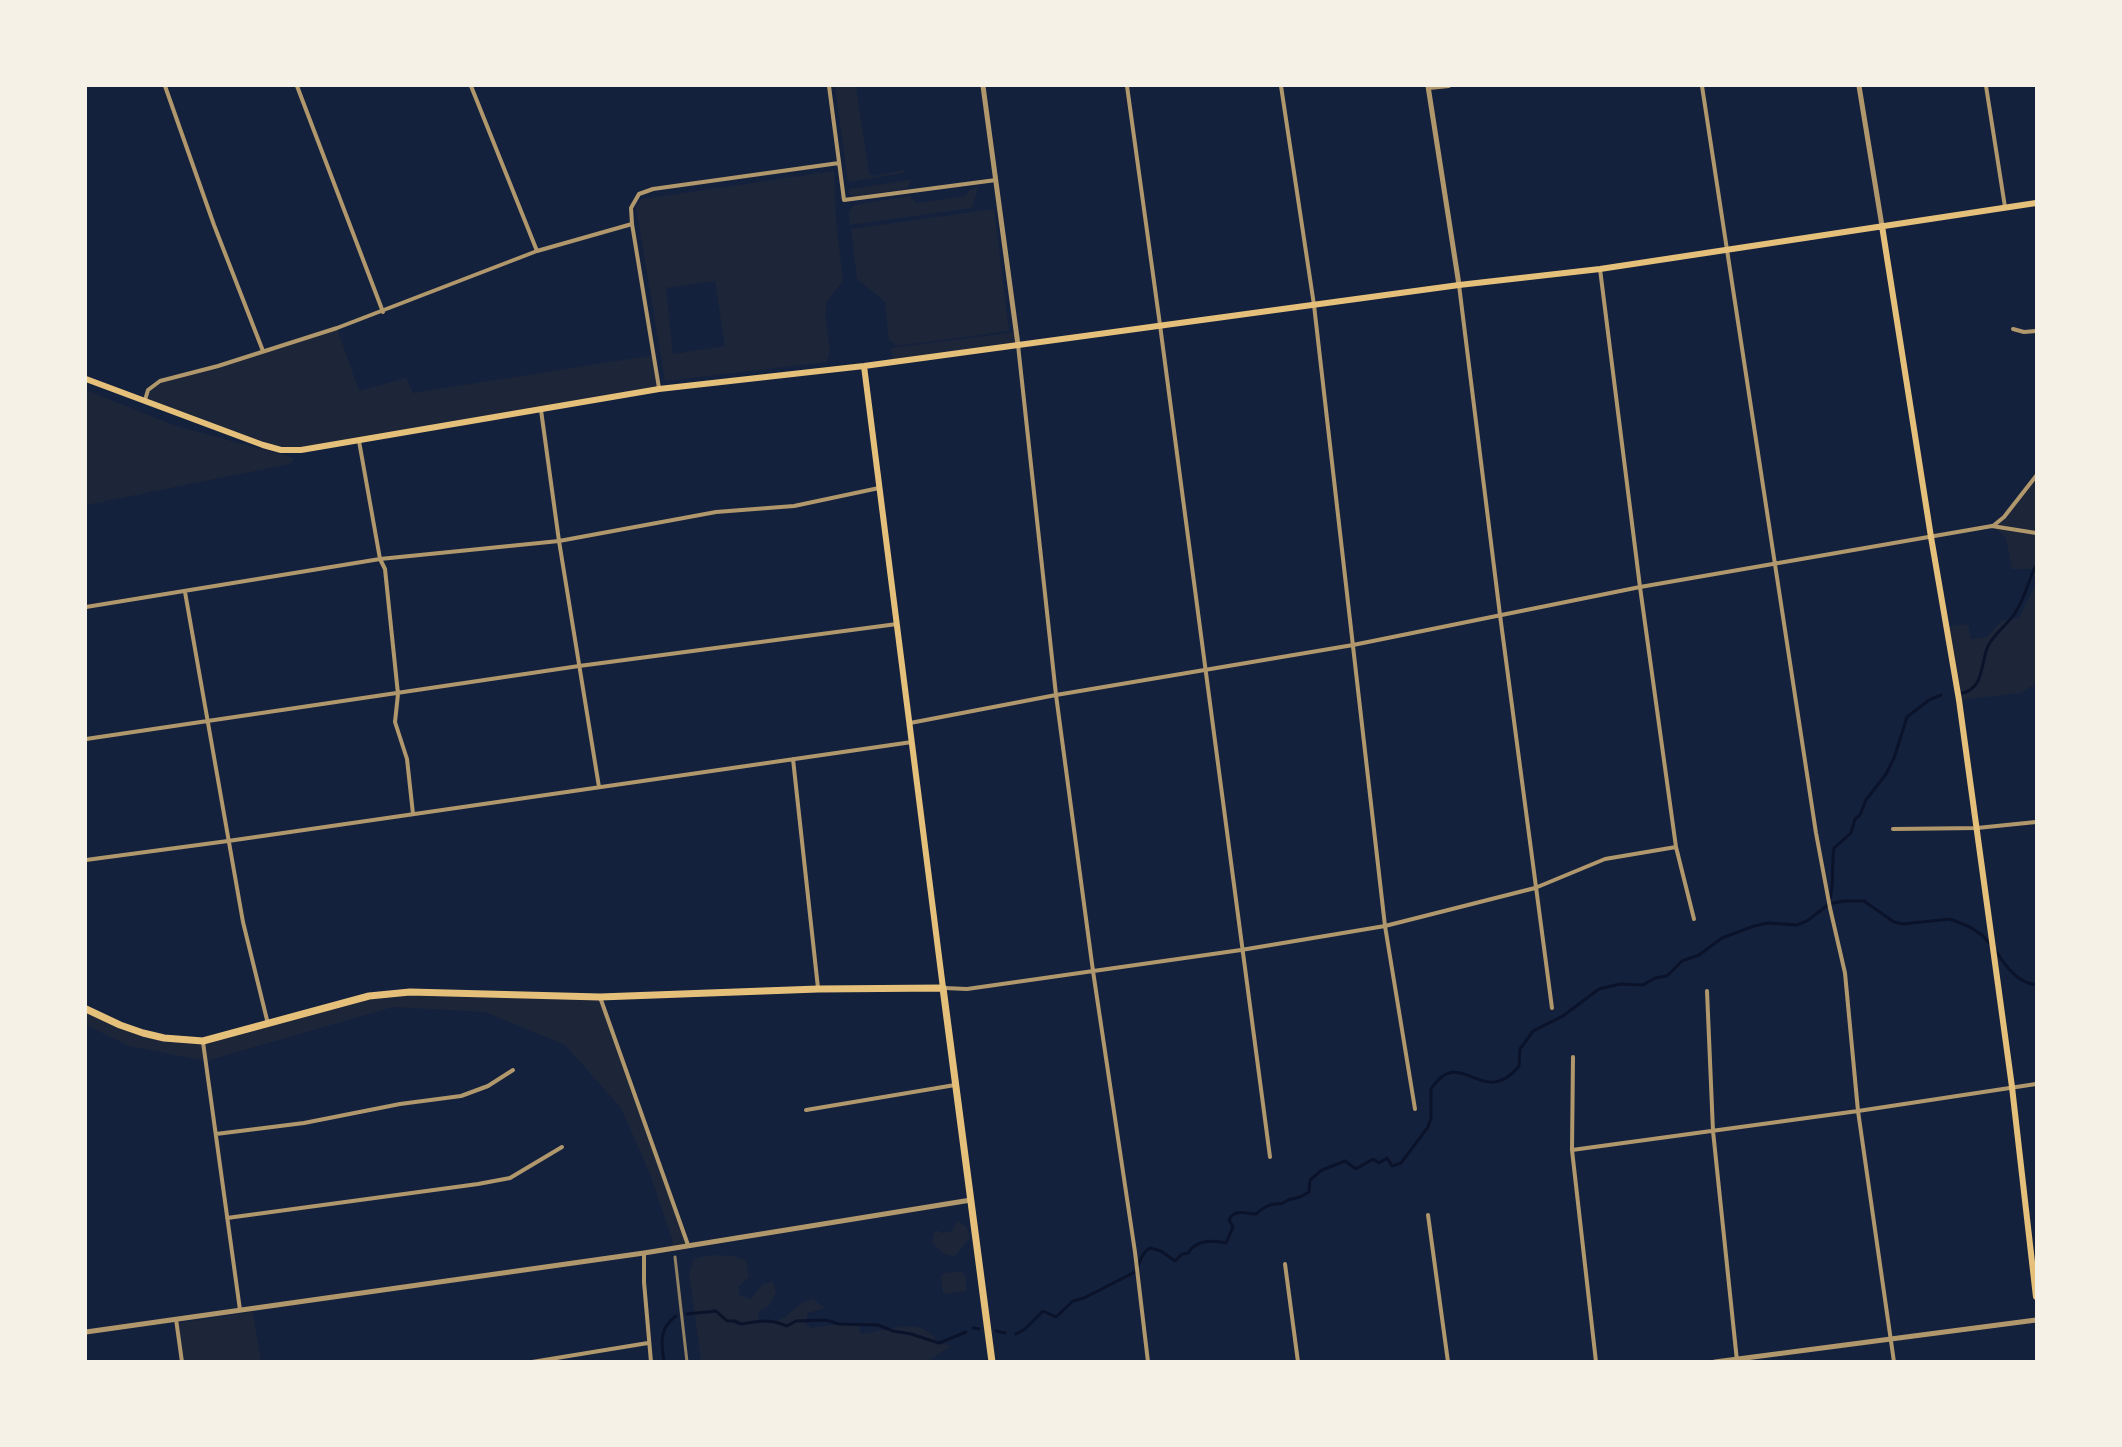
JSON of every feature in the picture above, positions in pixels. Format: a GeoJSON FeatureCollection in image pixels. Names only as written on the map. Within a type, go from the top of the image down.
{"type":"FeatureCollection","features":[{"type":"Feature","properties":{"kind":"main road"},"geometry":{"type":"LineString","coordinates":[[86,379],[263,445],[280,450],[301,450],[659,389],[864,366],[1459,285],[1600,269],[2037,203]]}},
{"type":"Feature","properties":{"kind":"main road"},"geometry":{"type":"LineString","coordinates":[[1881,226],[1959,700],[2012,1087],[2037,1297]]}},
{"type":"Feature","properties":{"kind":"main road"},"geometry":{"type":"LineString","coordinates":[[864,366],[992,1362]]}},
{"type":"Feature","properties":{"kind":"main road"},"geometry":{"type":"LineString","coordinates":[[86,1009],[143,1033],[164,1038],[203,1041],[369,996],[411,992],[600,997],[818,988],[943,988]]}},
{"type":"Feature","properties":{"kind":"street"},"geometry":{"type":"LineString","coordinates":[[165,86],[214,225],[263,351]]}},
{"type":"Feature","properties":{"kind":"street"},"geometry":{"type":"LineString","coordinates":[[297,86],[383,312]]}},
{"type":"Feature","properties":{"kind":"street"},"geometry":{"type":"LineString","coordinates":[[471,86],[537,251]]}},
{"type":"Feature","properties":{"kind":"street"},"geometry":{"type":"LineString","coordinates":[[829,86],[844,200],[996,180]]}},
{"type":"Feature","properties":{"kind":"street"},"geometry":{"type":"LineString","coordinates":[[982,86],[1018,345],[1056,695],[1093,971],[1135,1252],[1148,1362]]}},
{"type":"Feature","properties":{"kind":"street"},"geometry":{"type":"LineString","coordinates":[[1126,86],[1270,1157]]}},
{"type":"Feature","properties":{"kind":"street"},"geometry":{"type":"LineString","coordinates":[[1281,86],[1314,305],[1385,926],[1415,1109]]}},
{"type":"Feature","properties":{"kind":"street"},"geometry":{"type":"LineString","coordinates":[[1449,86],[1428,87],[1459,285],[1552,1008]]}},
{"type":"Feature","properties":{"kind":"street"},"geometry":{"type":"LineString","coordinates":[[1702,86],[1816,833],[1845,973],[1858,1111],[1894,1362]]}},
{"type":"Feature","properties":{"kind":"street"},"geometry":{"type":"LineString","coordinates":[[1859,86],[1881,226]]}},
{"type":"Feature","properties":{"kind":"street"},"geometry":{"type":"LineString","coordinates":[[1986,86],[2005,208]]}},
{"type":"Feature","properties":{"kind":"street"},"geometry":{"type":"LineString","coordinates":[[659,389],[632,224],[631,208],[639,194],[653,189],[839,163]]}},
{"type":"Feature","properties":{"kind":"street"},"geometry":{"type":"LineString","coordinates":[[144,401],[148,390],[160,381],[218,366],[338,328],[537,251],[632,224]]}},
{"type":"Feature","properties":{"kind":"street"},"geometry":{"type":"LineString","coordinates":[[1600,269],[1676,847],[1694,919]]}},
{"type":"Feature","properties":{"kind":"street"},"geometry":{"type":"LineString","coordinates":[[2013,329],[2036,332]]}},
{"type":"Feature","properties":{"kind":"street"},"geometry":{"type":"LineString","coordinates":[[541,410],[559,541],[599,787]]}},
{"type":"Feature","properties":{"kind":"street"},"geometry":{"type":"LineString","coordinates":[[359,441],[380,559],[385,569],[398,694],[395,722],[407,759],[413,814]]}},
{"type":"Feature","properties":{"kind":"street"},"geometry":{"type":"LineString","coordinates":[[1992,526],[2004,517],[2037,476]]}},
{"type":"Feature","properties":{"kind":"street"},"geometry":{"type":"LineString","coordinates":[[86,607],[380,559],[559,541],[716,513],[794,506],[879,488]]}},
{"type":"Feature","properties":{"kind":"street"},"geometry":{"type":"LineString","coordinates":[[909,723],[1056,695],[1353,645],[1640,587],[1992,526],[2037,533]]}},
{"type":"Feature","properties":{"kind":"street"},"geometry":{"type":"LineString","coordinates":[[186,592],[243,922],[268,1025]]}},
{"type":"Feature","properties":{"kind":"street"},"geometry":{"type":"LineString","coordinates":[[86,739],[579,666],[897,624]]}},
{"type":"Feature","properties":{"kind":"street"},"geometry":{"type":"LineString","coordinates":[[86,860],[228,842],[912,742]]}},
{"type":"Feature","properties":{"kind":"street"},"geometry":{"type":"LineString","coordinates":[[793,759],[818,988]]}},
{"type":"Feature","properties":{"kind":"street"},"geometry":{"type":"LineString","coordinates":[[1893,829],[1977,828],[2037,822]]}},
{"type":"Feature","properties":{"kind":"street"},"geometry":{"type":"LineString","coordinates":[[943,988],[967,989],[1241,950],[1385,926],[1535,888],[1605,860],[1676,847]]}},
{"type":"Feature","properties":{"kind":"street"},"geometry":{"type":"LineString","coordinates":[[1707,991],[1713,1131],[1737,1360]]}},
{"type":"Feature","properties":{"kind":"street"},"geometry":{"type":"LineString","coordinates":[[600,997],[688,1245]]}},
{"type":"Feature","properties":{"kind":"street"},"geometry":{"type":"LineString","coordinates":[[203,1041],[240,1310]]}},
{"type":"Feature","properties":{"kind":"street"},"geometry":{"type":"LineString","coordinates":[[1573,1057],[1572,1150],[1596,1362]]}},
{"type":"Feature","properties":{"kind":"street"},"geometry":{"type":"LineString","coordinates":[[216,1134],[304,1123],[400,1104],[461,1096],[488,1086],[513,1070]]}},
{"type":"Feature","properties":{"kind":"street"},"geometry":{"type":"LineString","coordinates":[[806,1110],[956,1084]]}},
{"type":"Feature","properties":{"kind":"street"},"geometry":{"type":"LineString","coordinates":[[1572,1150],[2037,1084]]}},
{"type":"Feature","properties":{"kind":"street"},"geometry":{"type":"LineString","coordinates":[[227,1218],[510,1178],[562,1147]]}},
{"type":"Feature","properties":{"kind":"street"},"geometry":{"type":"LineString","coordinates":[[86,1332],[644,1254],[971,1200]]}},
{"type":"Feature","properties":{"kind":"street"},"geometry":{"type":"LineString","coordinates":[[1428,1215],[1448,1362]]}},
{"type":"Feature","properties":{"kind":"street"},"geometry":{"type":"LineString","coordinates":[[644,1254],[644,1282],[651,1362]]}},
{"type":"Feature","properties":{"kind":"street"},"geometry":{"type":"LineString","coordinates":[[1285,1264],[1298,1362]]}},
{"type":"Feature","properties":{"kind":"street"},"geometry":{"type":"LineString","coordinates":[[176,1319],[182,1362]]}},
{"type":"Feature","properties":{"kind":"street"},"geometry":{"type":"LineString","coordinates":[[1715,1362],[2037,1320]]}},
{"type":"Feature","properties":{"kind":"street"},"geometry":{"type":"LineString","coordinates":[[532,1362],[648,1343]]}},
{"type":"Feature","properties":{"kind":"shaded area"},"geometry":{"type":"Polygon","coordinates":[[[835,86],[856,86],[869,174],[873,176],[904,170],[904,173],[848,182],[835,86]]]}},
{"type":"Feature","properties":{"kind":"shaded area"},"geometry":{"type":"Polygon","coordinates":[[[834,171],[836,218],[843,281],[827,302],[825,316],[830,350],[827,362],[665,381],[636,207],[642,199],[834,171]],[[715,281],[666,288],[673,354],[725,346],[715,281]]]}},
{"type":"Feature","properties":{"kind":"shaded area"},"geometry":{"type":"Polygon","coordinates":[[[911,180],[905,189],[852,196],[849,194],[849,189],[911,180]]]}},
{"type":"Feature","properties":{"kind":"shaded area"},"geometry":{"type":"Polygon","coordinates":[[[978,187],[972,208],[850,225],[849,212],[854,205],[910,196],[916,203],[966,196],[969,190],[978,187]]]}},
{"type":"Feature","properties":{"kind":"shaded area"},"geometry":{"type":"Polygon","coordinates":[[[994,209],[1009,331],[896,346],[889,340],[885,302],[857,279],[851,229],[994,209]]]}},
{"type":"Feature","properties":{"kind":"shaded area"},"geometry":{"type":"Polygon","coordinates":[[[337,328],[359,391],[406,378],[413,393],[655,355],[659,389],[359,441],[281,450],[144,401],[153,385],[162,381],[337,328]]]}},
{"type":"Feature","properties":{"kind":"shaded area"},"geometry":{"type":"Polygon","coordinates":[[[1016,332],[1018,345],[893,362],[891,348],[1016,332]]]}},
{"type":"Feature","properties":{"kind":"shaded area"},"geometry":{"type":"Polygon","coordinates":[[[86,390],[176,426],[294,458],[290,464],[86,505],[86,390]]]}},
{"type":"Feature","properties":{"kind":"shaded area"},"geometry":{"type":"Polygon","coordinates":[[[2036,476],[2036,683],[2021,693],[1959,700],[1947,627],[1968,624],[1971,639],[1987,637],[2001,621],[2019,618],[2035,585],[2034,569],[2012,569],[2006,538],[1992,526],[2004,517],[2036,476]]]}},
{"type":"Feature","properties":{"kind":"shaded area"},"geometry":{"type":"Polygon","coordinates":[[[411,992],[600,997],[688,1245],[673,1248],[650,1174],[621,1108],[565,1045],[485,1012],[393,1007],[206,1061],[129,1046],[86,1025],[86,1009],[143,1033],[203,1041],[342,1003],[411,992]]]}},
{"type":"Feature","properties":{"kind":"shaded area"},"geometry":{"type":"Polygon","coordinates":[[[957,1221],[967,1227],[970,1238],[955,1256],[951,1256],[942,1252],[932,1241],[935,1230],[943,1233],[952,1231],[957,1221]]]}},
{"type":"Feature","properties":{"kind":"shaded area"},"geometry":{"type":"Polygon","coordinates":[[[712,1255],[734,1256],[746,1260],[749,1277],[739,1286],[739,1295],[751,1299],[763,1284],[773,1282],[776,1292],[769,1306],[758,1312],[759,1320],[770,1324],[785,1317],[801,1303],[813,1299],[825,1308],[808,1313],[805,1323],[811,1328],[844,1323],[858,1325],[861,1334],[903,1326],[913,1327],[931,1334],[938,1343],[951,1346],[928,1361],[701,1361],[689,1273],[694,1259],[712,1255]]]}},
{"type":"Feature","properties":{"kind":"shaded area"},"geometry":{"type":"Polygon","coordinates":[[[961,1271],[966,1276],[966,1291],[943,1293],[941,1276],[945,1273],[961,1271]]]}},
{"type":"Feature","properties":{"kind":"shaded area"},"geometry":{"type":"Polygon","coordinates":[[[253,1312],[261,1361],[183,1361],[178,1323],[253,1312]]]}},
{"type":"Feature","properties":{"kind":"waterway"},"geometry":{"type":"LineString","coordinates":[[1958,694],[1967,692],[1977,682],[1988,646],[2015,613],[2036,566]]}},
{"type":"Feature","properties":{"kind":"waterway"},"geometry":{"type":"LineString","coordinates":[[1829,903],[1834,848],[1851,833],[1855,819],[1860,815],[1866,800],[1886,774],[1894,758],[1907,717],[1929,700],[1941,695]]}},
{"type":"Feature","properties":{"kind":"waterway"},"geometry":{"type":"LineString","coordinates":[[1016,1334],[1025,1329],[1043,1311],[1056,1317],[1073,1301],[1084,1298],[1137,1271],[1143,1255],[1150,1248],[1161,1251],[1175,1261],[1200,1243],[1210,1241],[1226,1243],[1233,1227],[1229,1220],[1231,1216],[1241,1212],[1256,1214],[1267,1206],[1300,1197],[1309,1192],[1310,1180],[1322,1170],[1345,1161],[1356,1169],[1373,1159],[1379,1163],[1387,1158],[1392,1166],[1401,1163],[1428,1127],[1431,1118],[1431,1089],[1442,1077],[1452,1072],[1463,1073],[1483,1081],[1494,1082],[1506,1078],[1519,1066],[1520,1049],[1533,1031],[1563,1016],[1599,989],[1620,984],[1643,985],[1655,978],[1667,976],[1682,961],[1699,955],[1722,938],[1768,923],[1797,925],[1807,921],[1829,904],[1864,901],[1894,922],[1903,924],[1950,919],[1970,927],[1990,944]]}},
{"type":"Feature","properties":{"kind":"waterway"},"geometry":{"type":"LineString","coordinates":[[1996,951],[2008,968],[2018,977],[2036,985]]}},
{"type":"Feature","properties":{"kind":"waterway"},"geometry":{"type":"LineString","coordinates":[[687,1314],[716,1311],[727,1321],[741,1324],[769,1321],[787,1326],[796,1321],[826,1320],[839,1324],[878,1325],[939,1343],[966,1332]]}},
{"type":"Feature","properties":{"kind":"waterway"},"geometry":{"type":"LineString","coordinates":[[664,1362],[662,1336],[670,1321],[676,1316]]}},
{"type":"Feature","properties":{"kind":"waterway"},"geometry":{"type":"LineString","coordinates":[[973,1328],[979,1329]]}},
{"type":"Feature","properties":{"kind":"waterway"},"geometry":{"type":"LineString","coordinates":[[996,1331],[1005,1333]]}},
{"type":"Feature","properties":{"kind":"railway"},"geometry":{"type":"LineString","coordinates":[[675,1257],[687,1362]]}}]}
